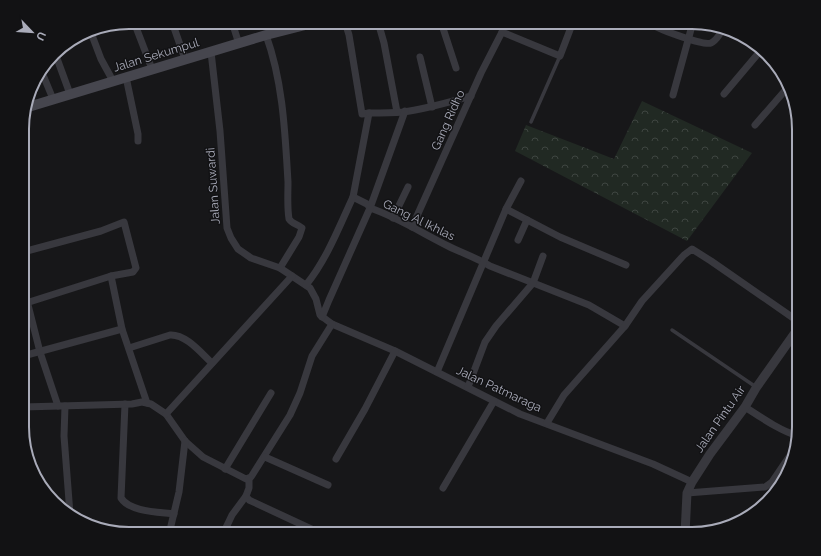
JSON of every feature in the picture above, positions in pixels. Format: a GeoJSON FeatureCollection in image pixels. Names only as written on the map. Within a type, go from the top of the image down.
{"type":"FeatureCollection","features":[{"type":"Feature","properties":{"kind":"main road","name":"Jalan Sekumpul"},"geometry":{"type":"LineString","coordinates":[[32,106],[288,29]]}},
{"type":"Feature","properties":{"kind":"street"},"geometry":{"type":"LineString","coordinates":[[137,29],[152,69]]}},
{"type":"Feature","properties":{"kind":"street"},"geometry":{"type":"LineString","coordinates":[[174,29],[185,60]]}},
{"type":"Feature","properties":{"kind":"street"},"geometry":{"type":"LineString","coordinates":[[234,29],[239,44]]}},
{"type":"Feature","properties":{"kind":"street"},"geometry":{"type":"LineString","coordinates":[[347,29],[362,114],[397,112],[432,107],[471,96]]}},
{"type":"Feature","properties":{"kind":"street"},"geometry":{"type":"LineString","coordinates":[[380,29],[397,112]]}},
{"type":"Feature","properties":{"kind":"street"},"geometry":{"type":"LineString","coordinates":[[443,29],[456,68]]}},
{"type":"Feature","properties":{"kind":"street","name":"Gang Ridho"},"geometry":{"type":"LineString","coordinates":[[412,227],[503,29]]}},
{"type":"Feature","properties":{"kind":"street"},"geometry":{"type":"LineString","coordinates":[[502,32],[560,56],[570,29]]}},
{"type":"Feature","properties":{"kind":"street"},"geometry":{"type":"LineString","coordinates":[[664,29],[688,39],[710,43],[713,42],[720,33]]}},
{"type":"Feature","properties":{"kind":"street"},"geometry":{"type":"LineString","coordinates":[[673,95],[691,29]]}},
{"type":"Feature","properties":{"kind":"street"},"geometry":{"type":"LineString","coordinates":[[266,35],[273,53],[282,103],[289,219],[291,222],[302,228],[299,237],[280,268]]}},
{"type":"Feature","properties":{"kind":"street"},"geometry":{"type":"LineString","coordinates":[[92,36],[101,59],[113,81]]}},
{"type":"Feature","properties":{"kind":"street","name":"Jalan Suwardi"},"geometry":{"type":"LineString","coordinates":[[211,52],[220,131],[226,228],[238,249],[251,258],[280,268],[306,285],[313,291],[314,296]]}},
{"type":"Feature","properties":{"kind":"street"},"geometry":{"type":"LineString","coordinates":[[724,94],[758,54]]}},
{"type":"Feature","properties":{"kind":"street"},"geometry":{"type":"LineString","coordinates":[[420,57],[432,107]]}},
{"type":"Feature","properties":{"kind":"street"},"geometry":{"type":"LineString","coordinates":[[57,60],[70,94]]}},
{"type":"Feature","properties":{"kind":"street"},"geometry":{"type":"LineString","coordinates":[[44,77],[53,99]]}},
{"type":"Feature","properties":{"kind":"street"},"geometry":{"type":"LineString","coordinates":[[126,77],[138,134],[138,141]]}},
{"type":"Feature","properties":{"kind":"street"},"geometry":{"type":"LineString","coordinates":[[755,125],[784,91]]}},
{"type":"Feature","properties":{"kind":"street"},"geometry":{"type":"LineString","coordinates":[[322,318],[370,208],[405,111]]}},
{"type":"Feature","properties":{"kind":"street"},"geometry":{"type":"LineString","coordinates":[[306,285],[318,269],[353,197],[369,113]]}},
{"type":"Feature","properties":{"kind":"street"},"geometry":{"type":"LineString","coordinates":[[437,372],[506,209],[521,180]]}},
{"type":"Feature","properties":{"kind":"street"},"geometry":{"type":"LineString","coordinates":[[393,218],[408,187]]}},
{"type":"Feature","properties":{"kind":"street","name":"Gang Al Ikhlas"},"geometry":{"type":"LineString","coordinates":[[353,197],[367,204],[370,208],[412,227],[449,247],[490,266],[589,305],[625,326]]}},
{"type":"Feature","properties":{"kind":"street"},"geometry":{"type":"LineString","coordinates":[[506,209],[560,237],[626,265]]}},
{"type":"Feature","properties":{"kind":"street"},"geometry":{"type":"LineString","coordinates":[[518,240],[527,220]]}},
{"type":"Feature","properties":{"kind":"street"},"geometry":{"type":"LineString","coordinates":[[29,250],[101,231],[124,222],[136,268],[133,272],[111,276],[29,302]]}},
{"type":"Feature","properties":{"kind":"street"},"geometry":{"type":"LineString","coordinates":[[547,423],[564,395],[625,326],[642,301],[684,255],[692,249],[792,317]]}},
{"type":"Feature","properties":{"kind":"street"},"geometry":{"type":"LineString","coordinates":[[468,387],[485,342],[496,326],[533,283],[543,256]]}},
{"type":"Feature","properties":{"kind":"street"},"geometry":{"type":"LineString","coordinates":[[111,276],[122,329],[147,403]]}},
{"type":"Feature","properties":{"kind":"street"},"geometry":{"type":"LineString","coordinates":[[166,414],[292,276]]}},
{"type":"Feature","properties":{"kind":"street"},"geometry":{"type":"LineString","coordinates":[[314,296],[329,300]]}},
{"type":"Feature","properties":{"kind":"street"},"geometry":{"type":"LineString","coordinates":[[314,296],[322,318]]}},
{"type":"Feature","properties":{"kind":"street"},"geometry":{"type":"LineString","coordinates":[[29,316],[40,352],[61,406],[69,507]]}},
{"type":"Feature","properties":{"kind":"street","name":"Jalan Patmaraga"},"geometry":{"type":"LineString","coordinates":[[322,318],[332,324],[395,351],[520,414],[653,464],[692,482]]}},
{"type":"Feature","properties":{"kind":"street"},"geometry":{"type":"LineString","coordinates":[[29,408],[147,403],[166,414],[185,441],[203,457],[225,469],[249,479],[252,478],[290,415],[300,393],[312,356],[332,324]]}},
{"type":"Feature","properties":{"kind":"street"},"geometry":{"type":"LineString","coordinates":[[29,355],[122,329]]}},
{"type":"Feature","properties":{"kind":"street"},"geometry":{"type":"LineString","coordinates":[[129,348],[170,335],[176,335],[186,340],[212,363]]}},
{"type":"Feature","properties":{"kind":"street","name":"Jalan Pintu Air"},"geometry":{"type":"LineString","coordinates":[[685,527],[687,493],[692,482],[792,337]]}},
{"type":"Feature","properties":{"kind":"street"},"geometry":{"type":"LineString","coordinates":[[336,459],[365,409],[395,351]]}},
{"type":"Feature","properties":{"kind":"street"},"geometry":{"type":"LineString","coordinates":[[225,469],[271,393]]}},
{"type":"Feature","properties":{"kind":"street"},"geometry":{"type":"LineString","coordinates":[[443,488],[494,401]]}},
{"type":"Feature","properties":{"kind":"street"},"geometry":{"type":"LineString","coordinates":[[125,404],[121,498],[132,507],[174,514]]}},
{"type":"Feature","properties":{"kind":"street"},"geometry":{"type":"LineString","coordinates":[[745,407],[771,424],[792,434]]}},
{"type":"Feature","properties":{"kind":"street"},"geometry":{"type":"LineString","coordinates":[[171,527],[179,492],[185,441]]}},
{"type":"Feature","properties":{"kind":"street"},"geometry":{"type":"LineString","coordinates":[[265,457],[328,485]]}},
{"type":"Feature","properties":{"kind":"street"},"geometry":{"type":"LineString","coordinates":[[687,493],[765,487],[772,482],[784,467]]}},
{"type":"Feature","properties":{"kind":"street"},"geometry":{"type":"LineString","coordinates":[[226,527],[232,515],[246,496],[249,488],[249,479]]}},
{"type":"Feature","properties":{"kind":"street"},"geometry":{"type":"LineString","coordinates":[[246,496],[251,502],[306,527]]}},
{"type":"Feature","properties":{"kind":"lane"},"geometry":{"type":"LineString","coordinates":[[531,122],[560,56]]}},
{"type":"Feature","properties":{"kind":"lane"},"geometry":{"type":"LineString","coordinates":[[672,330],[756,388]]}},
{"type":"Feature","properties":{"kind":"green space"},"geometry":{"type":"Polygon","coordinates":[[[642,101],[752,153],[687,241],[515,151],[526,125],[614,159],[642,101]]]}}]}
